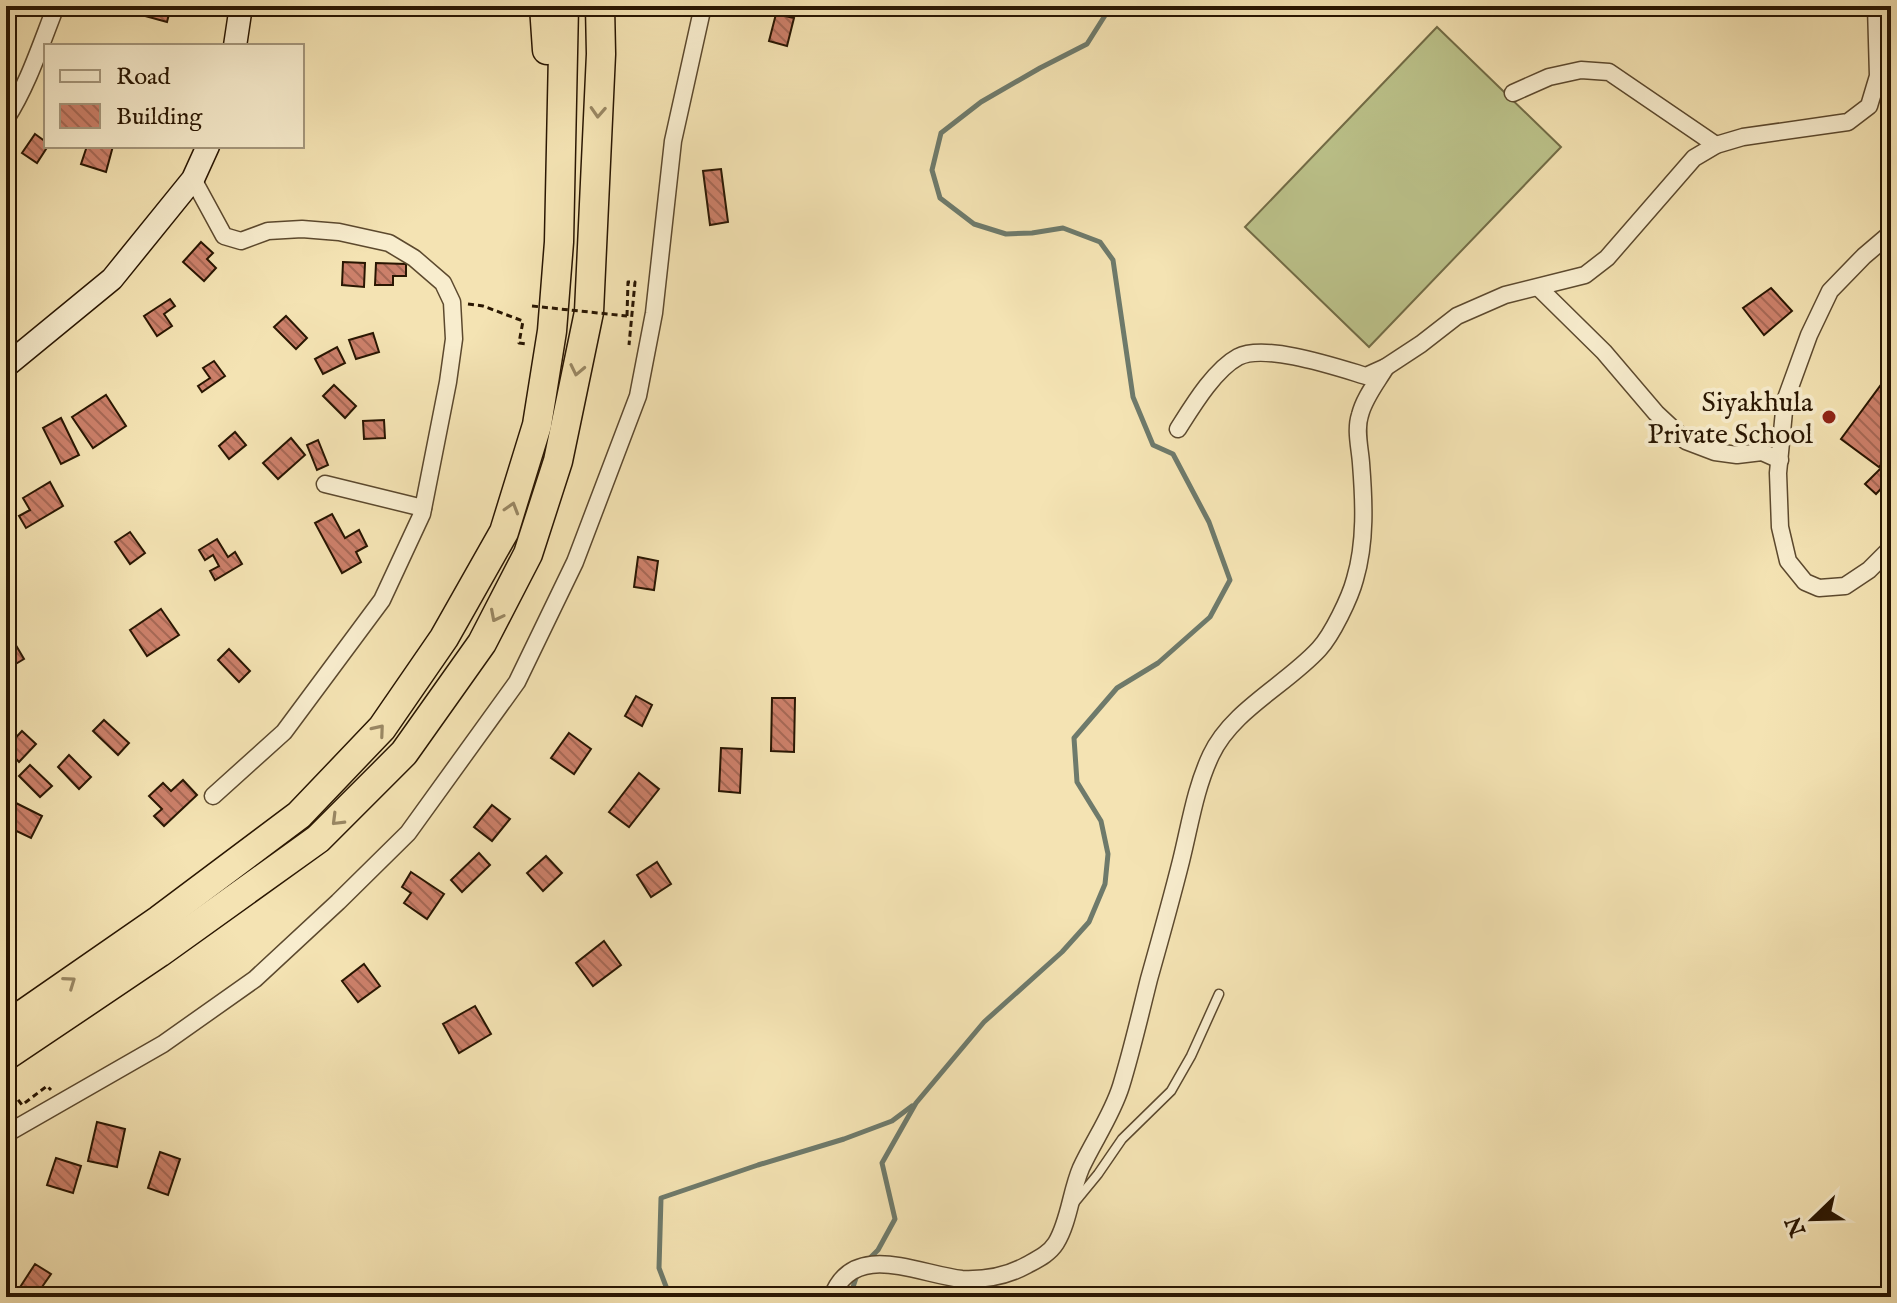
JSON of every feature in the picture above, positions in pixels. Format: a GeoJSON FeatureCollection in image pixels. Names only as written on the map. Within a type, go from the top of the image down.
{"type":"FeatureCollection","features":[{"type":"Feature","properties":{"kind":"highway"},"geometry":{"type":"LineString","coordinates":[[544,6],[559,242]]}},
{"type":"Feature","properties":{"kind":"highway"},"geometry":{"type":"LineString","coordinates":[[6,1026],[159,920],[299,815],[382,728],[444,638],[504,532],[537,425],[552,331],[559,242],[564,6]]}},
{"type":"Feature","properties":{"kind":"highway"},"geometry":{"type":"LineString","coordinates":[[6,1056],[159,953],[318,839],[404,753],[482,643],[528,554],[558,461],[589,312],[602,6]]}},
{"type":"Feature","properties":{"kind":"street"},"geometry":{"type":"LineString","coordinates":[[6,119],[56,6]]}},
{"type":"Feature","properties":{"kind":"street"},"geometry":{"type":"LineString","coordinates":[[235,44],[241,6]]}},
{"type":"Feature","properties":{"kind":"street"},"geometry":{"type":"LineString","coordinates":[[6,1134],[163,1044],[255,979],[408,833],[517,682],[575,562],[638,396],[654,313],[673,141],[703,6]]}},
{"type":"Feature","properties":{"kind":"street"},"geometry":{"type":"LineString","coordinates":[[1178,429],[1218,373],[1239,356],[1266,351],[1366,376],[1421,344],[1457,316],[1505,295],[1585,275],[1607,258],[1694,158],[1716,145],[1743,137],[1848,122],[1869,106],[1878,76],[1876,6]]}},
{"type":"Feature","properties":{"kind":"street"},"geometry":{"type":"LineString","coordinates":[[1513,93],[1549,77],[1581,70],[1609,72],[1716,145]]}},
{"type":"Feature","properties":{"kind":"street"},"geometry":{"type":"LineString","coordinates":[[6,366],[112,279],[193,179],[207,148]]}},
{"type":"Feature","properties":{"kind":"street"},"geometry":{"type":"LineString","coordinates":[[193,179],[224,236],[241,241],[268,231],[302,229],[339,232],[389,243],[414,258],[443,283],[452,302],[454,339],[423,508],[382,600],[284,732],[213,796]]}},
{"type":"Feature","properties":{"kind":"street"},"geometry":{"type":"LineString","coordinates":[[1891,233],[1830,291],[1809,335],[1785,401],[1778,473],[1780,527],[1788,561],[1805,582],[1819,588],[1845,586],[1869,570],[1891,548]]}},
{"type":"Feature","properties":{"kind":"street"},"geometry":{"type":"LineString","coordinates":[[1539,288],[1604,352],[1656,413],[1686,441],[1715,452],[1737,455],[1762,452],[1780,460]]}},
{"type":"Feature","properties":{"kind":"street"},"geometry":{"type":"LineString","coordinates":[[832,1297],[842,1278],[871,1264],[986,1279],[1014,1272],[1049,1251],[1057,1241],[1081,1169],[1120,1089],[1181,861],[1197,789],[1212,753],[1224,733],[1320,648],[1342,612],[1355,580],[1363,514],[1359,415],[1386,367]]}},
{"type":"Feature","properties":{"kind":"street"},"geometry":{"type":"LineString","coordinates":[[325,484],[423,508]]}},
{"type":"Feature","properties":{"kind":"lane"},"geometry":{"type":"LineString","coordinates":[[1067,1212],[1098,1174],[1113,1149],[1171,1091],[1191,1056],[1219,994]]}},
{"type":"Feature","properties":{"kind":"path"},"geometry":{"type":"LineString","coordinates":[[532,306],[627,316],[628,282],[635,282],[629,344]]}},
{"type":"Feature","properties":{"kind":"path"},"geometry":{"type":"LineString","coordinates":[[452,302],[483,306],[523,321],[519,343],[527,344]]}},
{"type":"Feature","properties":{"kind":"path"},"geometry":{"type":"LineString","coordinates":[[6,1084],[22,1105]]}},
{"type":"Feature","properties":{"kind":"path"},"geometry":{"type":"LineString","coordinates":[[6,1099],[12,1103],[6,1107]]}},
{"type":"Feature","properties":{"kind":"green space"},"geometry":{"type":"Polygon","coordinates":[[[1437,27],[1561,147],[1369,347],[1245,227],[1437,27]]]}},
{"type":"Feature","properties":{"kind":"building"},"geometry":{"type":"Polygon","coordinates":[[[140,6],[171,6],[167,22],[138,14],[140,6]]]}},
{"type":"Feature","properties":{"kind":"building"},"geometry":{"type":"Polygon","coordinates":[[[754,6],[776,6],[776,14],[754,11],[754,6]]]}},
{"type":"Feature","properties":{"kind":"building"},"geometry":{"type":"Polygon","coordinates":[[[776,14],[794,18],[787,46],[769,41],[776,14]]]}},
{"type":"Feature","properties":{"kind":"building"},"geometry":{"type":"Polygon","coordinates":[[[35,134],[44,141],[44,148],[47,148],[37,163],[22,153],[35,134]]]}},
{"type":"Feature","properties":{"kind":"building"},"geometry":{"type":"Polygon","coordinates":[[[86,148],[112,148],[106,172],[81,164],[86,148]]]}},
{"type":"Feature","properties":{"kind":"building"},"geometry":{"type":"Polygon","coordinates":[[[721,169],[728,222],[710,225],[703,171],[721,169]]]}},
{"type":"Feature","properties":{"kind":"building"},"geometry":{"type":"Polygon","coordinates":[[[201,242],[213,253],[207,259],[216,268],[204,281],[183,262],[201,242]]]}},
{"type":"Feature","properties":{"kind":"building"},"geometry":{"type":"Polygon","coordinates":[[[343,262],[365,263],[364,287],[342,285],[343,262]]]}},
{"type":"Feature","properties":{"kind":"building"},"geometry":{"type":"Polygon","coordinates":[[[376,263],[406,264],[406,276],[393,276],[393,285],[375,285],[376,263]]]}},
{"type":"Feature","properties":{"kind":"building"},"geometry":{"type":"Polygon","coordinates":[[[1771,288],[1792,311],[1764,335],[1743,308],[1771,288]]]}},
{"type":"Feature","properties":{"kind":"building"},"geometry":{"type":"Polygon","coordinates":[[[170,299],[175,306],[164,314],[172,326],[157,336],[144,316],[170,299]]]}},
{"type":"Feature","properties":{"kind":"building"},"geometry":{"type":"Polygon","coordinates":[[[286,316],[307,338],[296,349],[274,327],[286,316]]]}},
{"type":"Feature","properties":{"kind":"building"},"geometry":{"type":"Polygon","coordinates":[[[373,333],[379,352],[356,359],[349,340],[373,333]]]}},
{"type":"Feature","properties":{"kind":"building"},"geometry":{"type":"Polygon","coordinates":[[[337,347],[345,363],[323,374],[315,359],[337,347]]]}},
{"type":"Feature","properties":{"kind":"building"},"geometry":{"type":"Polygon","coordinates":[[[214,361],[225,376],[202,392],[198,386],[210,378],[203,368],[214,361]]]}},
{"type":"Feature","properties":{"kind":"building"},"geometry":{"type":"Polygon","coordinates":[[[1883,382],[1891,388],[1891,452],[1879,467],[1841,439],[1883,382]]]}},
{"type":"Feature","properties":{"kind":"building"},"geometry":{"type":"Polygon","coordinates":[[[334,385],[356,406],[345,418],[323,396],[334,385]]]}},
{"type":"Feature","properties":{"kind":"building"},"geometry":{"type":"Polygon","coordinates":[[[106,395],[126,426],[93,448],[72,417],[106,395]]]}},
{"type":"Feature","properties":{"kind":"building"},"geometry":{"type":"Polygon","coordinates":[[[61,418],[79,455],[61,464],[43,428],[61,418]]]}},
{"type":"Feature","properties":{"kind":"building"},"geometry":{"type":"Polygon","coordinates":[[[384,420],[385,438],[364,439],[363,421],[384,420]]]}},
{"type":"Feature","properties":{"kind":"building"},"geometry":{"type":"Polygon","coordinates":[[[235,432],[246,445],[229,459],[219,446],[235,432]]]}},
{"type":"Feature","properties":{"kind":"building"},"geometry":{"type":"Polygon","coordinates":[[[291,438],[305,455],[278,479],[263,463],[291,438]]]}},
{"type":"Feature","properties":{"kind":"building"},"geometry":{"type":"Polygon","coordinates":[[[318,440],[328,465],[317,470],[307,445],[318,440]]]}},
{"type":"Feature","properties":{"kind":"building"},"geometry":{"type":"Polygon","coordinates":[[[1884,465],[1891,471],[1891,478],[1876,494],[1865,484],[1884,465]]]}},
{"type":"Feature","properties":{"kind":"building"},"geometry":{"type":"Polygon","coordinates":[[[50,482],[63,506],[26,528],[19,516],[30,510],[23,498],[50,482]]]}},
{"type":"Feature","properties":{"kind":"building"},"geometry":{"type":"Polygon","coordinates":[[[332,514],[345,538],[359,530],[367,546],[356,552],[361,562],[342,573],[315,523],[332,514]]]}},
{"type":"Feature","properties":{"kind":"building"},"geometry":{"type":"Polygon","coordinates":[[[130,532],[145,553],[130,564],[115,542],[130,532]]]}},
{"type":"Feature","properties":{"kind":"building"},"geometry":{"type":"Polygon","coordinates":[[[217,539],[228,557],[235,552],[242,564],[215,580],[210,571],[219,566],[213,555],[205,560],[199,550],[217,539]]]}},
{"type":"Feature","properties":{"kind":"building"},"geometry":{"type":"Polygon","coordinates":[[[638,557],[658,561],[654,590],[634,587],[638,557]]]}},
{"type":"Feature","properties":{"kind":"building"},"geometry":{"type":"Polygon","coordinates":[[[161,609],[179,635],[147,656],[130,630],[161,609]]]}},
{"type":"Feature","properties":{"kind":"building"},"geometry":{"type":"Polygon","coordinates":[[[14,642],[24,659],[9,668],[13,676],[6,681],[6,647],[14,642]]]}},
{"type":"Feature","properties":{"kind":"building"},"geometry":{"type":"Polygon","coordinates":[[[229,649],[250,671],[239,682],[218,660],[229,649]]]}},
{"type":"Feature","properties":{"kind":"building"},"geometry":{"type":"Polygon","coordinates":[[[636,696],[652,705],[642,726],[625,716],[636,696]]]}},
{"type":"Feature","properties":{"kind":"building"},"geometry":{"type":"Polygon","coordinates":[[[772,698],[795,698],[794,752],[771,751],[772,698]]]}},
{"type":"Feature","properties":{"kind":"building"},"geometry":{"type":"Polygon","coordinates":[[[104,720],[129,743],[118,755],[93,731],[104,720]]]}},
{"type":"Feature","properties":{"kind":"building"},"geometry":{"type":"Polygon","coordinates":[[[22,731],[36,744],[19,762],[6,748],[22,731]]]}},
{"type":"Feature","properties":{"kind":"building"},"geometry":{"type":"Polygon","coordinates":[[[569,733],[591,749],[574,774],[551,758],[569,733]]]}},
{"type":"Feature","properties":{"kind":"building"},"geometry":{"type":"Polygon","coordinates":[[[721,748],[742,749],[740,793],[719,791],[721,748]]]}},
{"type":"Feature","properties":{"kind":"building"},"geometry":{"type":"Polygon","coordinates":[[[69,755],[91,777],[79,789],[58,767],[69,755]]]}},
{"type":"Feature","properties":{"kind":"building"},"geometry":{"type":"Polygon","coordinates":[[[30,765],[52,786],[40,797],[19,776],[30,765]]]}},
{"type":"Feature","properties":{"kind":"building"},"geometry":{"type":"Polygon","coordinates":[[[639,773],[659,789],[629,827],[609,812],[639,773]]]}},
{"type":"Feature","properties":{"kind":"building"},"geometry":{"type":"Polygon","coordinates":[[[183,780],[197,795],[164,826],[154,816],[162,809],[149,796],[163,783],[171,791],[183,780]]]}},
{"type":"Feature","properties":{"kind":"building"},"geometry":{"type":"Polygon","coordinates":[[[12,801],[42,816],[31,838],[6,826],[6,813],[12,801]]]}},
{"type":"Feature","properties":{"kind":"building"},"geometry":{"type":"Polygon","coordinates":[[[492,805],[510,819],[492,841],[474,827],[492,805]]]}},
{"type":"Feature","properties":{"kind":"building"},"geometry":{"type":"Polygon","coordinates":[[[479,853],[490,865],[462,892],[451,880],[479,853]]]}},
{"type":"Feature","properties":{"kind":"building"},"geometry":{"type":"Polygon","coordinates":[[[546,856],[562,873],[543,891],[527,873],[546,856]]]}},
{"type":"Feature","properties":{"kind":"building"},"geometry":{"type":"Polygon","coordinates":[[[657,862],[671,884],[651,897],[637,875],[657,862]]]}},
{"type":"Feature","properties":{"kind":"building"},"geometry":{"type":"Polygon","coordinates":[[[411,872],[444,894],[427,919],[404,903],[411,893],[402,887],[411,872]]]}},
{"type":"Feature","properties":{"kind":"building"},"geometry":{"type":"Polygon","coordinates":[[[604,941],[621,965],[593,986],[576,963],[604,941]]]}},
{"type":"Feature","properties":{"kind":"building"},"geometry":{"type":"Polygon","coordinates":[[[364,964],[380,986],[358,1002],[342,981],[364,964]]]}},
{"type":"Feature","properties":{"kind":"building"},"geometry":{"type":"Polygon","coordinates":[[[475,1006],[491,1034],[459,1053],[443,1024],[475,1006]]]}},
{"type":"Feature","properties":{"kind":"building"},"geometry":{"type":"Polygon","coordinates":[[[97,1122],[125,1129],[117,1167],[88,1161],[97,1122]]]}},
{"type":"Feature","properties":{"kind":"building"},"geometry":{"type":"Polygon","coordinates":[[[160,1152],[180,1159],[168,1195],[148,1188],[160,1152]]]}},
{"type":"Feature","properties":{"kind":"building"},"geometry":{"type":"Polygon","coordinates":[[[56,1158],[81,1166],[73,1193],[47,1185],[56,1158]]]}},
{"type":"Feature","properties":{"kind":"building"},"geometry":{"type":"Polygon","coordinates":[[[35,1264],[51,1274],[35,1297],[18,1297],[15,1295],[35,1264]]]}},
{"type":"Feature","properties":{"kind":"waterway"},"geometry":{"type":"LineString","coordinates":[[867,1261],[878,1250],[895,1219],[882,1163],[916,1103],[984,1022],[1062,952],[1089,922],[1105,884],[1108,854],[1101,821],[1077,782],[1074,738],[1117,688],[1158,663],[1210,617],[1230,580],[1209,522],[1173,454],[1153,445],[1133,397],[1113,260],[1100,242],[1063,228],[1006,234],[974,224],[940,198],[932,170],[941,133],[981,102],[1087,44],[1111,6]]}},
{"type":"Feature","properties":{"kind":"waterway"},"geometry":{"type":"LineString","coordinates":[[670,1297],[659,1268],[661,1198],[844,1139],[892,1121],[912,1106]]}},
{"type":"Feature","properties":{"kind":"waterway"},"geometry":{"type":"LineString","coordinates":[[854,1297],[852,1290],[857,1275]]}},
{"type":"Feature","properties":{"kind":"place","name":"Siyakhula Private School"},"geometry":{"type":"Point","coordinates":[1829,417]}}]}
